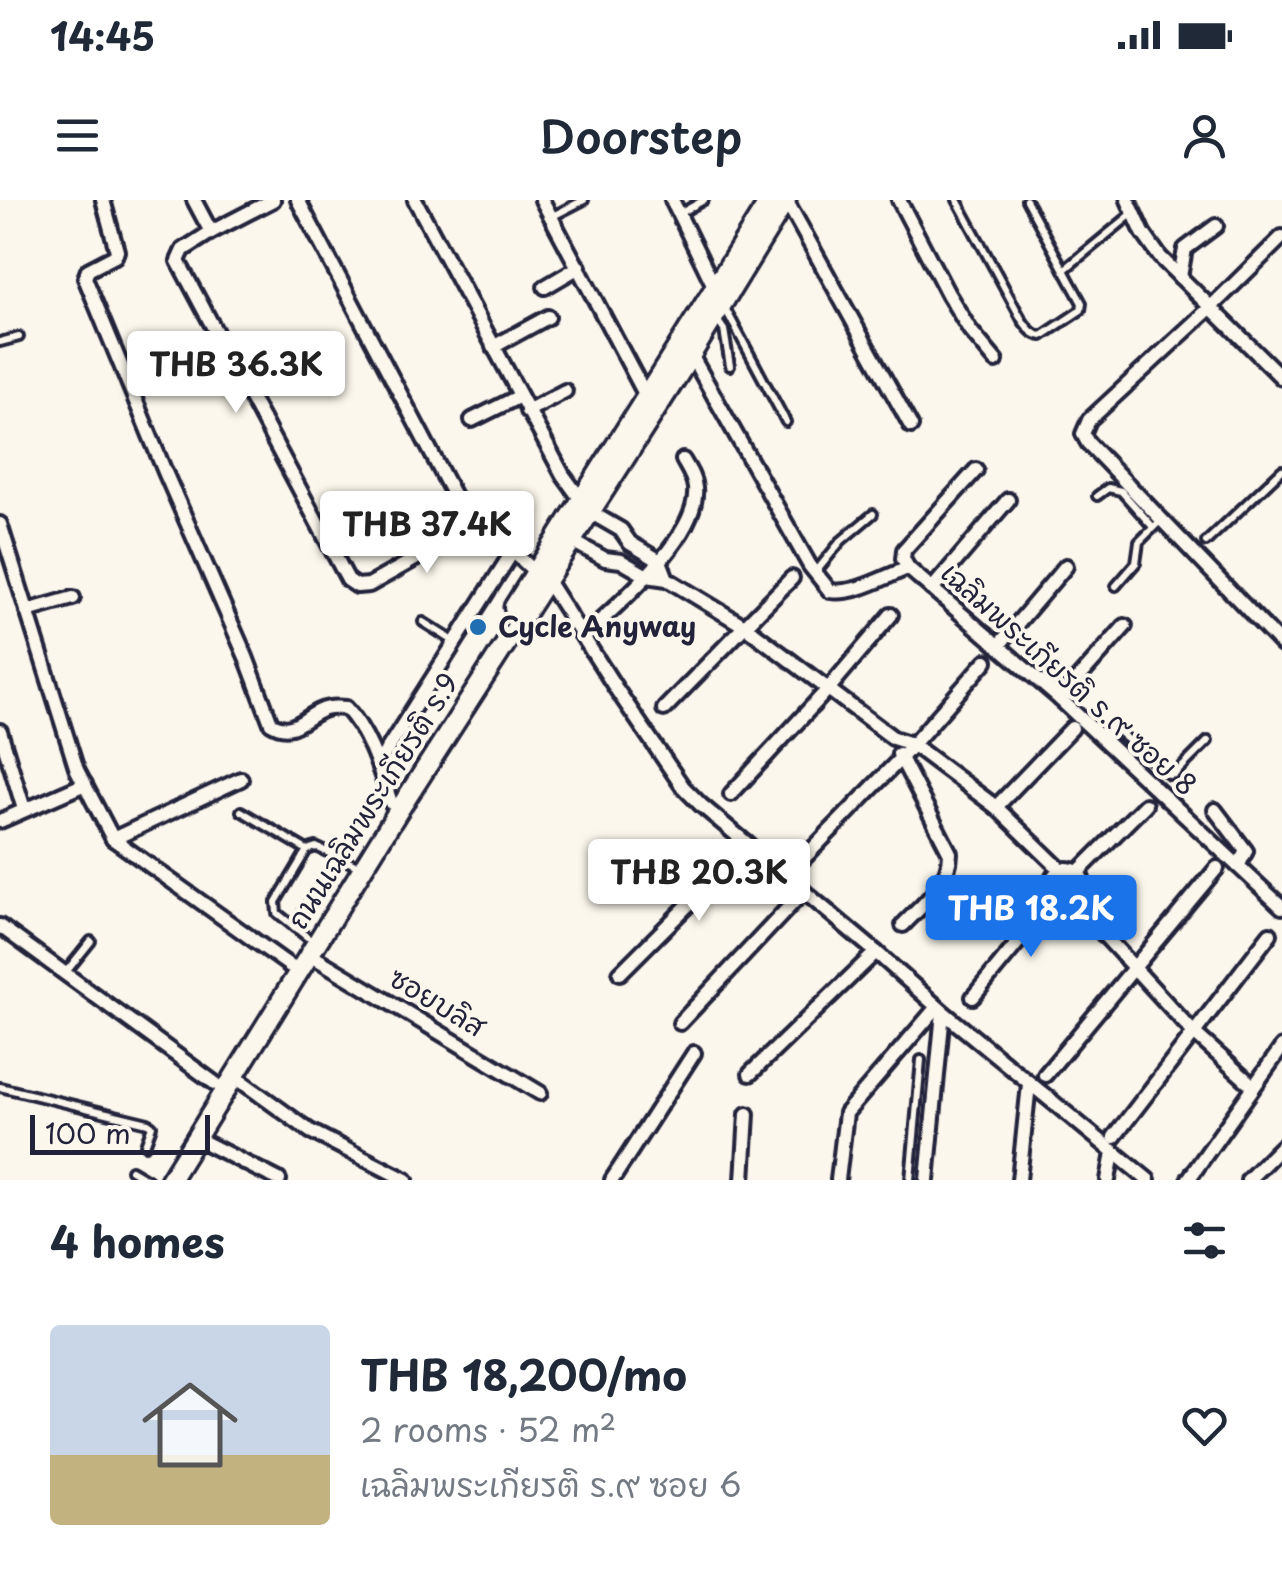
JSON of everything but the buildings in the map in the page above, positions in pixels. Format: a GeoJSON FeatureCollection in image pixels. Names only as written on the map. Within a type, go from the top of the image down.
{"type":"FeatureCollection","features":[{"type":"Feature","properties":{"kind":"main road","name":"ถนนเฉลิมพระเกียรติ ร.9"},"geometry":{"type":"LineString","coordinates":[[350,863],[586,505],[691,355],[770,200]]}},
{"type":"Feature","properties":{"kind":"main road","name":"ถนนเฉลิมพระเกียรติ ร.9"},"geometry":{"type":"LineString","coordinates":[[156,1180],[225,1084],[350,863],[541,576],[572,541],[586,505],[646,396],[786,200]]}},
{"type":"Feature","properties":{"kind":"main road","name":"ถนนเฉลิมพระเกียรติ ร.9"},"geometry":{"type":"LineString","coordinates":[[170,1180],[307,940]]}},
{"type":"Feature","properties":{"kind":"street"},"geometry":{"type":"LineString","coordinates":[[103,200],[117,251],[115,256],[88,270],[84,278],[271,723],[289,728],[320,710],[346,708],[357,720],[378,764],[391,804]]}},
{"type":"Feature","properties":{"kind":"street"},"geometry":{"type":"LineString","coordinates":[[194,200],[211,232]]}},
{"type":"Feature","properties":{"kind":"street"},"geometry":{"type":"LineString","coordinates":[[274,200],[211,232],[183,250],[178,261],[348,580],[358,586],[369,584],[472,530]]}},
{"type":"Feature","properties":{"kind":"street"},"geometry":{"type":"LineString","coordinates":[[298,200],[472,530],[513,551],[541,576],[684,787],[1028,1084],[1148,1180]]}},
{"type":"Feature","properties":{"kind":"street"},"geometry":{"type":"LineString","coordinates":[[415,200],[556,462],[586,505],[621,530],[630,543],[660,561],[667,579]]}},
{"type":"Feature","properties":{"kind":"street"},"geometry":{"type":"LineString","coordinates":[[542,200],[646,396]]}},
{"type":"Feature","properties":{"kind":"street"},"geometry":{"type":"LineString","coordinates":[[672,200],[716,303]]}},
{"type":"Feature","properties":{"kind":"street"},"geometry":{"type":"LineString","coordinates":[[786,200],[911,426]]}},
{"type":"Feature","properties":{"kind":"street"},"geometry":{"type":"LineString","coordinates":[[899,200],[970,330],[996,361]]}},
{"type":"Feature","properties":{"kind":"street"},"geometry":{"type":"LineString","coordinates":[[1131,206],[1160,257],[1282,378]]}},
{"type":"Feature","properties":{"kind":"street"},"geometry":{"type":"LineString","coordinates":[[1180,277],[1184,249],[1216,226]]}},
{"type":"Feature","properties":{"kind":"street"},"geometry":{"type":"LineString","coordinates":[[1282,238],[1088,420],[1083,434],[1156,524],[1277,629],[1282,645]]}},
{"type":"Feature","properties":{"kind":"street"},"geometry":{"type":"LineString","coordinates":[[545,288],[579,268]]}},
{"type":"Feature","properties":{"kind":"street"},"geometry":{"type":"LineString","coordinates":[[493,347],[548,317]]}},
{"type":"Feature","properties":{"kind":"street"},"geometry":{"type":"LineString","coordinates":[[691,355],[815,573]]}},
{"type":"Feature","properties":{"kind":"street"},"geometry":{"type":"LineString","coordinates":[[528,411],[565,392]]}},
{"type":"Feature","properties":{"kind":"street"},"geometry":{"type":"LineString","coordinates":[[472,420],[520,396]]}},
{"type":"Feature","properties":{"kind":"street"},"geometry":{"type":"LineString","coordinates":[[584,636],[647,576],[689,518],[696,490],[683,460]]}},
{"type":"Feature","properties":{"kind":"street"},"geometry":{"type":"LineString","coordinates":[[908,568],[904,550],[976,470]]}},
{"type":"Feature","properties":{"kind":"street"},"geometry":{"type":"LineString","coordinates":[[932,588],[1008,500]]}},
{"type":"Feature","properties":{"kind":"street"},"geometry":{"type":"LineString","coordinates":[[0,524],[77,770],[113,839],[290,966]]}},
{"type":"Feature","properties":{"kind":"street"},"geometry":{"type":"LineString","coordinates":[[572,541],[647,576],[667,579],[746,626],[892,738],[912,744],[996,807],[1060,870]]}},
{"type":"Feature","properties":{"kind":"street"},"geometry":{"type":"LineString","coordinates":[[378,764],[513,551]]}},
{"type":"Feature","properties":{"kind":"street"},"geometry":{"type":"LineString","coordinates":[[998,645],[1066,566]]}},
{"type":"Feature","properties":{"kind":"street","name":"เฉลิมพระเกียรติ ร.๙ ซอย 8"},"geometry":{"type":"LineString","coordinates":[[815,573],[830,591],[840,592],[908,568],[1060,698],[1238,866],[1279,897]]}},
{"type":"Feature","properties":{"kind":"street"},"geometry":{"type":"LineString","coordinates":[[664,709],[792,578]]}},
{"type":"Feature","properties":{"kind":"street"},"geometry":{"type":"LineString","coordinates":[[27,611],[73,598]]}},
{"type":"Feature","properties":{"kind":"street"},"geometry":{"type":"LineString","coordinates":[[730,794],[891,615]]}},
{"type":"Feature","properties":{"kind":"street"},"geometry":{"type":"LineString","coordinates":[[1060,698],[1125,626]]}},
{"type":"Feature","properties":{"kind":"street"},"geometry":{"type":"LineString","coordinates":[[804,859],[901,758],[986,661]]}},
{"type":"Feature","properties":{"kind":"street"},"geometry":{"type":"LineString","coordinates":[[996,807],[1072,728]]}},
{"type":"Feature","properties":{"kind":"street"},"geometry":{"type":"LineString","coordinates":[[0,731],[24,809]]}},
{"type":"Feature","properties":{"kind":"street"},"geometry":{"type":"LineString","coordinates":[[892,738],[950,853],[950,867],[942,884],[903,925]]}},
{"type":"Feature","properties":{"kind":"street"},"geometry":{"type":"LineString","coordinates":[[113,839],[241,779]]}},
{"type":"Feature","properties":{"kind":"street"},"geometry":{"type":"LineString","coordinates":[[0,821],[85,784]]}},
{"type":"Feature","properties":{"kind":"street"},"geometry":{"type":"LineString","coordinates":[[1077,873],[1144,804]]}},
{"type":"Feature","properties":{"kind":"street"},"geometry":{"type":"LineString","coordinates":[[1215,810],[1246,850],[1238,866]]}},
{"type":"Feature","properties":{"kind":"street"},"geometry":{"type":"LineString","coordinates":[[620,973],[748,845]]}},
{"type":"Feature","properties":{"kind":"street"},"geometry":{"type":"LineString","coordinates":[[1045,1074],[1217,868]]}},
{"type":"Feature","properties":{"kind":"street"},"geometry":{"type":"LineString","coordinates":[[1069,869],[1082,880],[1079,895],[1072,900],[1064,900],[1052,890],[1051,882],[1060,870],[1069,869]]}},
{"type":"Feature","properties":{"kind":"street"},"geometry":{"type":"LineString","coordinates":[[680,1023],[804,891]]}},
{"type":"Feature","properties":{"kind":"street"},"geometry":{"type":"LineString","coordinates":[[973,997],[1056,896]]}},
{"type":"Feature","properties":{"kind":"street"},"geometry":{"type":"LineString","coordinates":[[1072,900],[1193,1032],[1254,1086]]}},
{"type":"Feature","properties":{"kind":"street"},"geometry":{"type":"LineString","coordinates":[[0,926],[225,1084],[406,1180]]}},
{"type":"Feature","properties":{"kind":"street"},"geometry":{"type":"LineString","coordinates":[[1114,1137],[1270,934]]}},
{"type":"Feature","properties":{"kind":"street","name":"ซอยบลิส"},"geometry":{"type":"LineString","coordinates":[[307,940],[540,1092]]}},
{"type":"Feature","properties":{"kind":"street"},"geometry":{"type":"LineString","coordinates":[[750,1074],[876,952]]}},
{"type":"Feature","properties":{"kind":"street"},"geometry":{"type":"LineString","coordinates":[[838,1180],[846,1113],[940,1009]]}},
{"type":"Feature","properties":{"kind":"street"},"geometry":{"type":"LineString","coordinates":[[927,1180],[940,1009]]}},
{"type":"Feature","properties":{"kind":"street"},"geometry":{"type":"LineString","coordinates":[[1188,1180],[1282,1047]]}},
{"type":"Feature","properties":{"kind":"street"},"geometry":{"type":"LineString","coordinates":[[612,1180],[694,1053]]}},
{"type":"Feature","properties":{"kind":"street"},"geometry":{"type":"LineString","coordinates":[[1020,1180],[1028,1084]]}},
{"type":"Feature","properties":{"kind":"street"},"geometry":{"type":"LineString","coordinates":[[743,1180],[747,1114]]}},
{"type":"Feature","properties":{"kind":"street"},"geometry":{"type":"LineString","coordinates":[[196,1138],[278,1180]]}},
{"type":"Feature","properties":{"kind":"street"},"geometry":{"type":"LineString","coordinates":[[1248,1180],[1282,1146]]}},
{"type":"Feature","properties":{"kind":"street"},"geometry":{"type":"LineString","coordinates":[[1108,1180],[1113,1153]]}},
{"type":"Feature","properties":{"kind":"lane"},"geometry":{"type":"LineString","coordinates":[[552,217],[584,200]]}},
{"type":"Feature","properties":{"kind":"lane"},"geometry":{"type":"LineString","coordinates":[[680,214],[704,200]]}},
{"type":"Feature","properties":{"kind":"lane"},"geometry":{"type":"LineString","coordinates":[[956,200],[1022,320],[1036,336],[1042,336],[1081,310],[1082,303],[1026,200]]}},
{"type":"Feature","properties":{"kind":"lane"},"geometry":{"type":"LineString","coordinates":[[1064,270],[1131,206]]}},
{"type":"Feature","properties":{"kind":"lane"},"geometry":{"type":"LineString","coordinates":[[716,303],[730,366]]}},
{"type":"Feature","properties":{"kind":"lane"},"geometry":{"type":"LineString","coordinates":[[716,303],[786,422]]}},
{"type":"Feature","properties":{"kind":"lane"},"geometry":{"type":"LineString","coordinates":[[0,342],[19,337]]}},
{"type":"Feature","properties":{"kind":"lane"},"geometry":{"type":"LineString","coordinates":[[1206,542],[1282,470]]}},
{"type":"Feature","properties":{"kind":"lane"},"geometry":{"type":"LineString","coordinates":[[1097,496],[1108,488],[1121,491],[1156,524],[1139,542],[1134,568],[1116,586]]}},
{"type":"Feature","properties":{"kind":"lane"},"geometry":{"type":"LineString","coordinates":[[815,573],[841,541],[874,514]]}},
{"type":"Feature","properties":{"kind":"lane"},"geometry":{"type":"LineString","coordinates":[[423,622],[456,642]]}},
{"type":"Feature","properties":{"kind":"lane"},"geometry":{"type":"LineString","coordinates":[[1102,738],[1112,726],[1170,775],[1208,740]]}},
{"type":"Feature","properties":{"kind":"lane"},"geometry":{"type":"LineString","coordinates":[[240,811],[306,850]]}},
{"type":"Feature","properties":{"kind":"lane"},"geometry":{"type":"LineString","coordinates":[[307,940],[277,913],[276,902],[306,850],[316,847],[350,863]]}},
{"type":"Feature","properties":{"kind":"lane"},"geometry":{"type":"LineString","coordinates":[[65,973],[90,941]]}},
{"type":"Feature","properties":{"kind":"lane"},"geometry":{"type":"LineString","coordinates":[[910,1180],[921,1060]]}},
{"type":"Feature","properties":{"kind":"lane"},"geometry":{"type":"LineString","coordinates":[[0,1087],[148,1123],[153,1129],[145,1145]]}},
{"type":"Feature","properties":{"kind":"lane"},"geometry":{"type":"LineString","coordinates":[[131,1170],[148,1180]]}},
{"type":"Feature","properties":{"kind":"place","name":"Cycle Anyway"},"geometry":{"type":"Point","coordinates":[478,627]}}]}
